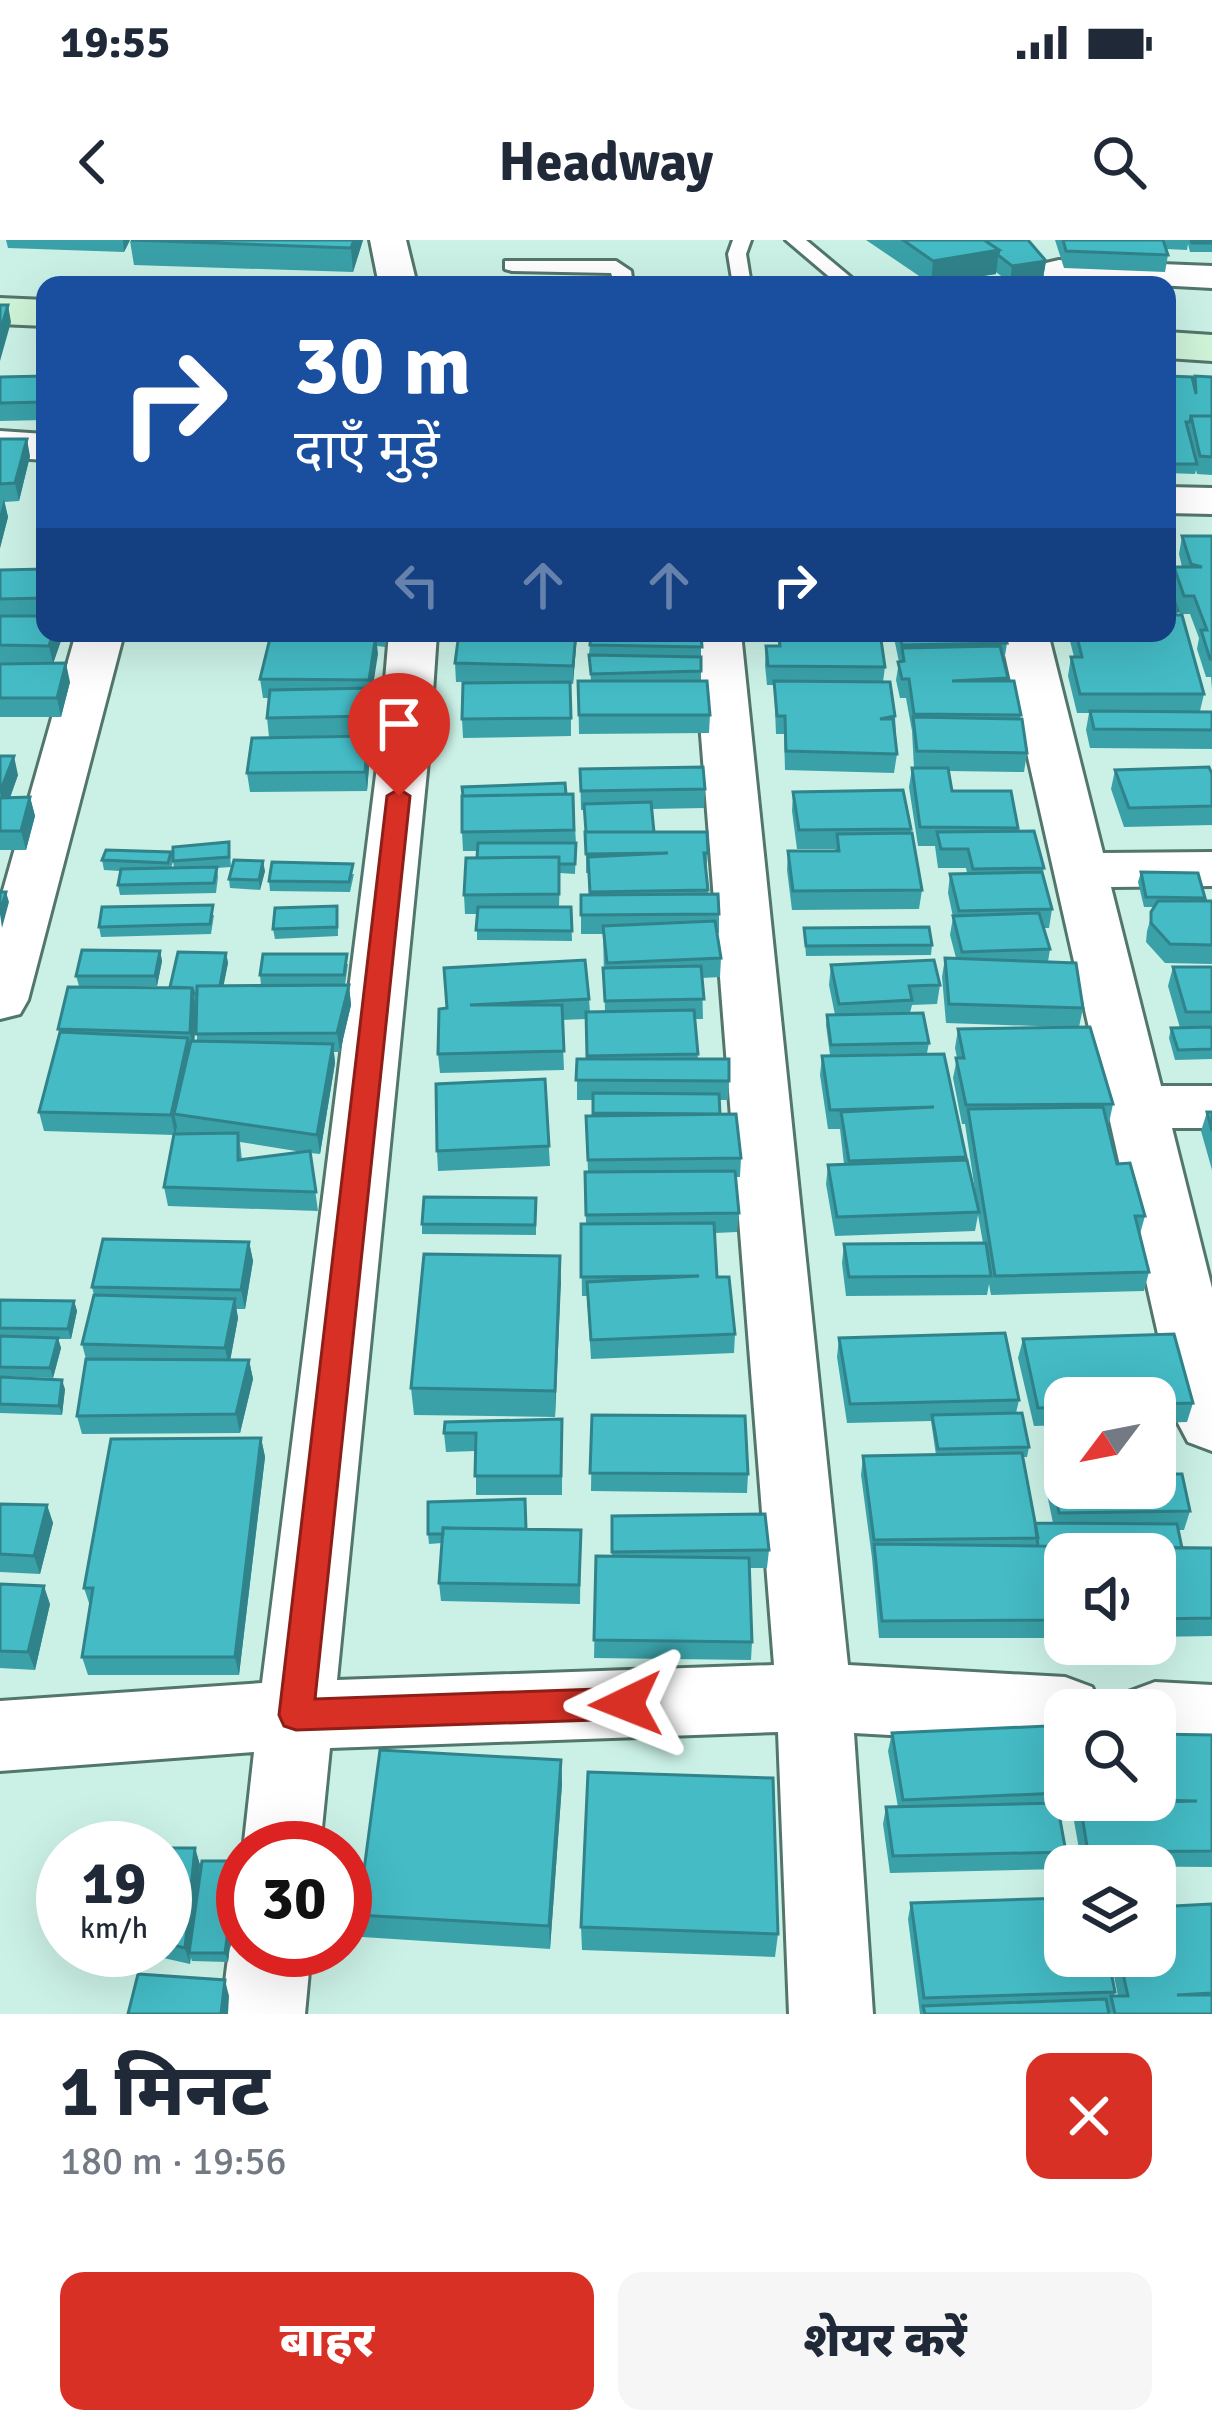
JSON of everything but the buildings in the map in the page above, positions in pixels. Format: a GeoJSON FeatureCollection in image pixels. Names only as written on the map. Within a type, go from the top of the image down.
{"type":"FeatureCollection","features":[{"type":"Feature","properties":{"kind":"main road"},"geometry":{"type":"LineString","coordinates":[[0,287],[36,289]]}},
{"type":"Feature","properties":{"kind":"main road"},"geometry":{"type":"LineString","coordinates":[[0,311],[36,313]]}},
{"type":"Feature","properties":{"kind":"main road"},"geometry":{"type":"LineString","coordinates":[[1176,346],[1212,348]]}},
{"type":"Feature","properties":{"kind":"main road"},"geometry":{"type":"LineString","coordinates":[[1176,374],[1212,376]]}},
{"type":"Feature","properties":{"kind":"street"},"geometry":{"type":"LineString","coordinates":[[388,240],[396,276]]}},
{"type":"Feature","properties":{"kind":"street"},"geometry":{"type":"LineString","coordinates":[[1031,240],[1058,276]]}},
{"type":"Feature","properties":{"kind":"street"},"geometry":{"type":"LineString","coordinates":[[1176,277],[1212,277]]}},
{"type":"Feature","properties":{"kind":"street"},"geometry":{"type":"LineString","coordinates":[[0,444],[36,446]]}},
{"type":"Feature","properties":{"kind":"street"},"geometry":{"type":"LineString","coordinates":[[1176,500],[1212,501]]}},
{"type":"Feature","properties":{"kind":"street"},"geometry":{"type":"LineString","coordinates":[[0,1000],[20,868],[97,642]]}},
{"type":"Feature","properties":{"kind":"street"},"geometry":{"type":"LineString","coordinates":[[284,1821],[412,642]]}},
{"type":"Feature","properties":{"kind":"street"},"geometry":{"type":"LineString","coordinates":[[718,642],[814,1697],[831,2014]]}},
{"type":"Feature","properties":{"kind":"street"},"geometry":{"type":"LineString","coordinates":[[1026,642],[1211,1413]]}},
{"type":"Feature","properties":{"kind":"street"},"geometry":{"type":"LineString","coordinates":[[1081,870],[1212,869]]}},
{"type":"Feature","properties":{"kind":"street"},"geometry":{"type":"LineString","coordinates":[[1137,1108],[1212,1107]]}},
{"type":"Feature","properties":{"kind":"street"},"geometry":{"type":"LineString","coordinates":[[0,1736],[296,1715],[814,1697],[1044,1710]]}},
{"type":"Feature","properties":{"kind":"street"},"geometry":{"type":"LineString","coordinates":[[1176,1717],[1212,1719]]}},
{"type":"Feature","properties":{"kind":"street"},"geometry":{"type":"LineString","coordinates":[[263,2014],[267,1977]]}},
{"type":"Feature","properties":{"kind":"lane"},"geometry":{"type":"LineString","coordinates":[[508,240],[514,275],[616,267],[624,276]]}},
{"type":"Feature","properties":{"kind":"lane"},"geometry":{"type":"LineString","coordinates":[[741,276],[737,254],[742,240]]}},
{"type":"Feature","properties":{"kind":"lane"},"geometry":{"type":"LineString","coordinates":[[795,240],[839,276]]}},
{"type":"Feature","properties":{"kind":"route"},"geometry":{"type":"LineString","coordinates":[[399,796],[296,1715],[626,1704]]}}]}
